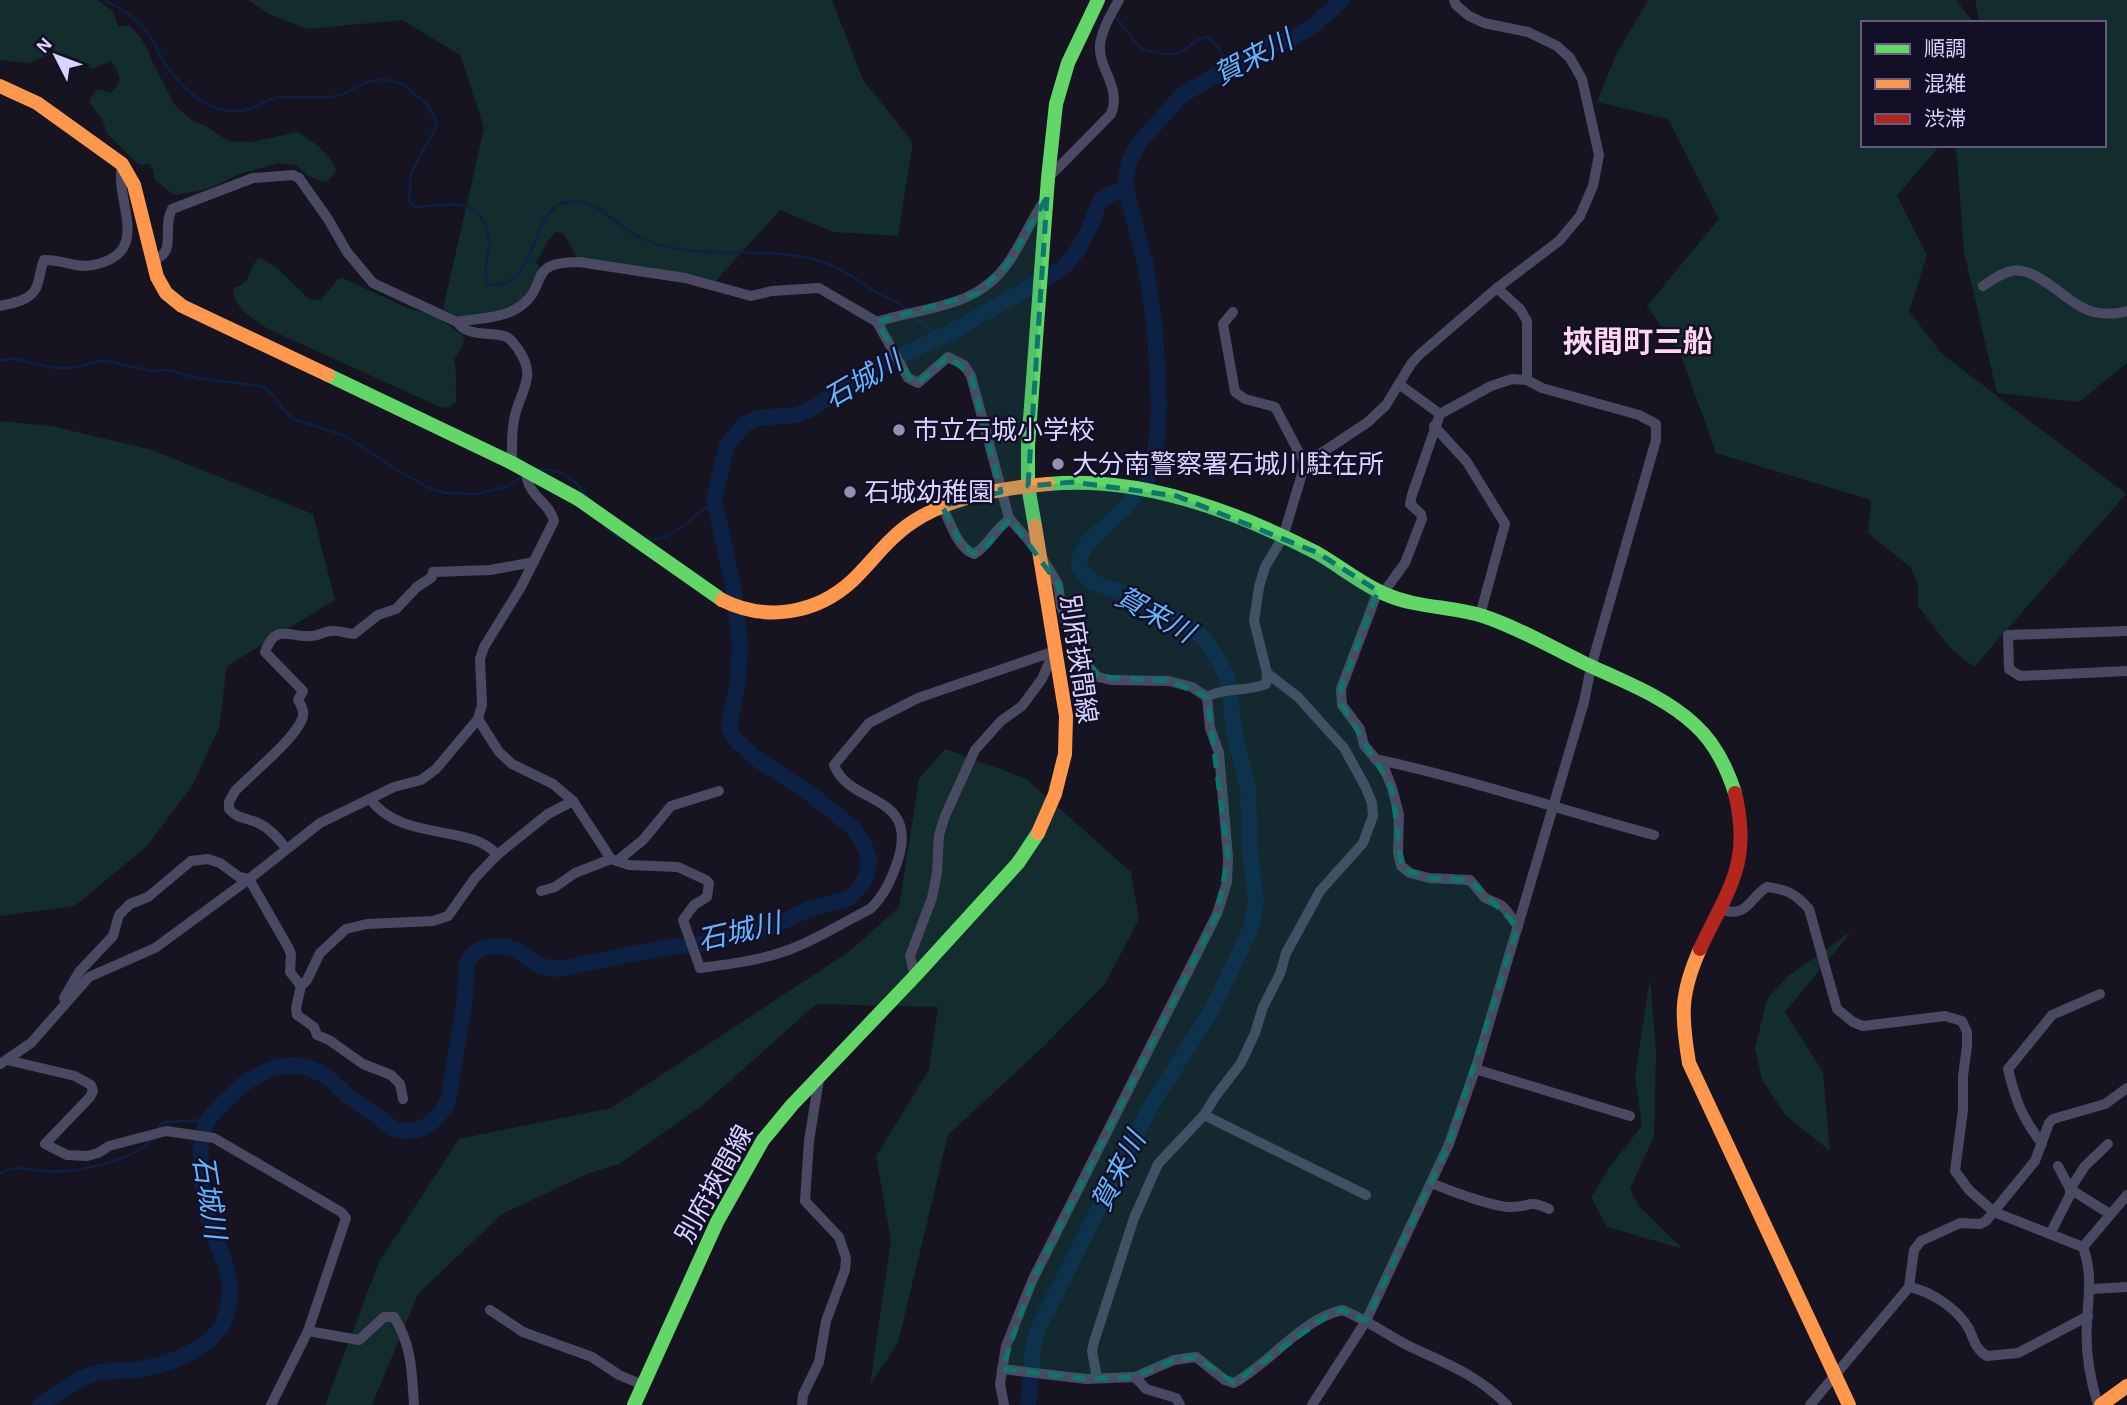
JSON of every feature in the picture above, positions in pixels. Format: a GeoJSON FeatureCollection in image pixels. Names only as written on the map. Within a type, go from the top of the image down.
{"type":"FeatureCollection","features":[{"type":"Feature","properties":{"kind":"street","name":"別府挾間線"},"geometry":{"type":"LineString","coordinates":[[634,1405],[717,1222],[746,1168],[778,1122],[1018,863],[1043,825],[1055,794],[1065,754],[1066,716],[1037,550],[1028,486],[1028,446],[1048,178],[1059,94],[1068,63],[1098,0]]}},
{"type":"Feature","properties":{"kind":"street"},"geometry":{"type":"LineString","coordinates":[[1048,178],[1111,114],[1115,104],[1100,48],[1106,25],[1119,0]]}},
{"type":"Feature","properties":{"kind":"street"},"geometry":{"type":"LineString","coordinates":[[457,322],[512,311],[524,304],[548,268],[554,264],[571,262],[685,278],[751,296],[772,291],[819,288],[877,322],[908,378],[918,383],[948,357],[964,365],[971,376],[1010,519],[1037,550],[1058,583],[1060,606],[1067,625],[1089,668],[1098,677],[1125,681],[1169,681],[1211,695],[1258,688],[1266,684],[1267,673],[1254,621],[1259,587],[1265,567],[1283,537],[1305,464],[1368,422],[1386,405],[1419,355],[1497,288],[1559,241],[1580,216],[1593,186],[1599,155],[1583,79],[1570,58],[1557,46],[1528,32],[1484,23],[1469,16],[1454,0]]}},
{"type":"Feature","properties":{"kind":"street"},"geometry":{"type":"LineString","coordinates":[[0,86],[37,103],[122,164],[134,185],[151,261],[166,293],[182,306],[512,463],[578,499],[724,601],[746,610],[791,613],[822,603],[845,587],[900,531],[942,506],[1028,486],[1073,482],[1177,496],[1318,553],[1380,592],[1404,601],[1480,615],[1511,627],[1644,692],[1689,719],[1712,745],[1723,764],[1738,806],[1741,834],[1737,873],[1698,955],[1682,1003],[1689,1063],[1849,1405]]}},
{"type":"Feature","properties":{"kind":"street"},"geometry":{"type":"LineString","coordinates":[[0,306],[30,296],[37,288],[44,260],[78,266],[94,265],[121,251],[129,236],[129,222],[119,178],[122,164]]}},
{"type":"Feature","properties":{"kind":"street"},"geometry":{"type":"LineString","coordinates":[[151,261],[163,256],[167,251],[167,217],[172,209],[253,178],[293,175],[304,184],[347,252],[373,283],[457,322],[471,333],[510,339],[526,365],[527,383],[515,414],[511,436],[512,463]]}},
{"type":"Feature","properties":{"kind":"street"},"geometry":{"type":"LineString","coordinates":[[877,322],[951,303],[978,293],[1007,264],[1047,197]]}},
{"type":"Feature","properties":{"kind":"street"},"geometry":{"type":"LineString","coordinates":[[1983,286],[1996,277],[2020,270],[2035,276],[2075,304],[2093,312],[2112,315],[2127,311]]}},
{"type":"Feature","properties":{"kind":"street"},"geometry":{"type":"LineString","coordinates":[[1497,288],[1520,309],[1527,321],[1527,380]]}},
{"type":"Feature","properties":{"kind":"street"},"geometry":{"type":"LineString","coordinates":[[1233,312],[1223,324],[1235,393],[1245,400],[1275,407],[1305,464]]}},
{"type":"Feature","properties":{"kind":"street"},"geometry":{"type":"LineString","coordinates":[[1312,1405],[1366,1321],[1449,1144],[1475,1069],[1518,927],[1553,808],[1656,440],[1656,424],[1639,415],[1542,388],[1527,380],[1512,379],[1491,386],[1440,414],[1410,504],[1421,514],[1422,519],[1405,563],[1380,592],[1341,689],[1342,705],[1360,729],[1364,745],[1385,770],[1392,788],[1399,814],[1398,853],[1401,866],[1410,873],[1429,878],[1470,880],[1486,898],[1507,911],[1518,927]]}},
{"type":"Feature","properties":{"kind":"street"},"geometry":{"type":"LineString","coordinates":[[1399,384],[1440,414]]}},
{"type":"Feature","properties":{"kind":"street"},"geometry":{"type":"LineString","coordinates":[[1434,426],[1467,463],[1505,524],[1480,615]]}},
{"type":"Feature","properties":{"kind":"street"},"geometry":{"type":"LineString","coordinates":[[3,1062],[31,1043],[89,977],[155,948],[250,879],[320,823],[394,787],[421,780],[436,769],[478,719],[482,705],[480,659],[484,647],[534,562],[554,521],[552,513],[530,489],[527,480],[531,474]]}},
{"type":"Feature","properties":{"kind":"street"},"geometry":{"type":"LineString","coordinates":[[942,506],[962,546],[974,554],[983,550],[997,528],[1010,519]]}},
{"type":"Feature","properties":{"kind":"street"},"geometry":{"type":"LineString","coordinates":[[286,848],[261,824],[235,816],[229,809],[229,802],[235,791],[293,733],[303,717],[303,708],[298,700],[303,691],[265,652],[271,639],[284,633],[310,636],[332,631],[354,634],[378,615],[397,609],[417,587],[432,577],[433,572],[490,570],[534,562]]}},
{"type":"Feature","properties":{"kind":"street"},"geometry":{"type":"LineString","coordinates":[[2127,631],[2008,635],[2009,669],[2020,676],[2127,671]]}},
{"type":"Feature","properties":{"kind":"street"},"geometry":{"type":"LineString","coordinates":[[478,719],[499,752],[512,764],[553,784],[573,802],[614,860],[629,864],[678,867],[709,883],[707,897],[694,905],[684,920],[699,968],[760,959],[793,948],[870,909],[878,901],[891,880],[903,844],[901,832],[895,815],[886,805],[839,777],[834,765],[869,723],[918,698],[1055,651]]}},
{"type":"Feature","properties":{"kind":"street"},"geometry":{"type":"LineString","coordinates":[[915,975],[910,956],[932,898],[937,873],[939,835],[944,816],[975,750],[1001,721],[1023,706],[1042,679],[1055,651]]}},
{"type":"Feature","properties":{"kind":"street"},"geometry":{"type":"LineString","coordinates":[[1097,1378],[1092,1351],[1094,1342],[1134,1218],[1158,1164],[1168,1150],[1205,1115],[1250,1046],[1263,1007],[1301,924],[1320,891],[1363,843],[1373,816],[1366,786],[1344,748],[1298,697],[1267,673]]}},
{"type":"Feature","properties":{"kind":"street"},"geometry":{"type":"LineString","coordinates":[[1004,1405],[1000,1384],[1006,1346],[1033,1279],[1217,914],[1227,882],[1228,856],[1219,753],[1210,728],[1211,695]]}},
{"type":"Feature","properties":{"kind":"street"},"geometry":{"type":"LineString","coordinates":[[1375,758],[1443,773],[1553,808],[1654,835]]}},
{"type":"Feature","properties":{"kind":"street"},"geometry":{"type":"LineString","coordinates":[[541,891],[555,887],[575,873],[614,860],[643,840],[671,806],[719,791]]}},
{"type":"Feature","properties":{"kind":"street"},"geometry":{"type":"LineString","coordinates":[[370,799],[382,811],[413,828],[479,841],[489,846],[497,855]]}},
{"type":"Feature","properties":{"kind":"street"},"geometry":{"type":"LineString","coordinates":[[403,1099],[400,1084],[390,1075],[363,1064],[329,1040],[317,1035],[314,1027],[298,1015],[296,1008],[301,986],[307,980],[320,953],[346,929],[367,924],[433,921],[448,916],[475,878],[497,855],[548,814],[573,802]]}},
{"type":"Feature","properties":{"kind":"street"},"geometry":{"type":"LineString","coordinates":[[62,1009],[72,981],[113,936],[119,915],[130,904],[148,897],[191,861],[208,859],[220,863],[239,877],[250,879]]}},
{"type":"Feature","properties":{"kind":"street"},"geometry":{"type":"LineString","coordinates":[[250,879],[288,947],[291,954],[290,972],[301,986]]}},
{"type":"Feature","properties":{"kind":"street"},"geometry":{"type":"LineString","coordinates":[[1719,909],[1736,912],[1746,909],[1767,887],[1786,889],[1799,897],[1809,909],[1837,1009],[1853,1022],[1863,1026],[1945,1016],[1962,1021],[1967,1032],[1967,1046],[1963,1076],[1963,1110],[1955,1171],[1969,1190],[1994,1212],[2083,1247],[2089,1263],[2091,1289],[2088,1316],[2089,1371],[2100,1405],[2127,1386]]}},
{"type":"Feature","properties":{"kind":"street"},"geometry":{"type":"LineString","coordinates":[[2042,1144],[2024,1119],[2016,1101],[2008,1069],[2052,1015],[2101,994]]}},
{"type":"Feature","properties":{"kind":"street"},"geometry":{"type":"LineString","coordinates":[[3,1062],[75,1076],[91,1085],[93,1091],[90,1097],[45,1144],[50,1148],[67,1155],[87,1156],[109,1146],[166,1131],[214,1138],[341,1212],[346,1218],[308,1331],[271,1405]]}},
{"type":"Feature","properties":{"kind":"street"},"geometry":{"type":"LineString","coordinates":[[1475,1069],[1630,1116]]}},
{"type":"Feature","properties":{"kind":"street"},"geometry":{"type":"LineString","coordinates":[[802,1405],[803,1395],[819,1362],[826,1321],[838,1292],[846,1258],[839,1237],[805,1201],[809,1141],[820,1077]]}},
{"type":"Feature","properties":{"kind":"street"},"geometry":{"type":"LineString","coordinates":[[1810,1405],[1909,1287],[1914,1250],[1921,1241],[1960,1223],[1980,1224],[1994,1212],[2035,1160],[2053,1119],[2105,1104],[2127,1088]]}},
{"type":"Feature","properties":{"kind":"street"},"geometry":{"type":"LineString","coordinates":[[1205,1115],[1366,1195]]}},
{"type":"Feature","properties":{"kind":"street"},"geometry":{"type":"LineString","coordinates":[[2050,1234],[2066,1206],[2070,1189],[2085,1166],[2108,1144]]}},
{"type":"Feature","properties":{"kind":"street"},"geometry":{"type":"LineString","coordinates":[[2057,1166],[2070,1189],[2110,1214]]}},
{"type":"Feature","properties":{"kind":"street"},"geometry":{"type":"LineString","coordinates":[[1431,1183],[1505,1206],[1535,1202],[1549,1209]]}},
{"type":"Feature","properties":{"kind":"street"},"geometry":{"type":"LineString","coordinates":[[2083,1247],[2127,1195]]}},
{"type":"Feature","properties":{"kind":"street"},"geometry":{"type":"LineString","coordinates":[[1909,1287],[1924,1291],[1953,1309],[1969,1329],[1978,1348],[1987,1356],[2018,1353],[2088,1316]]}},
{"type":"Feature","properties":{"kind":"street"},"geometry":{"type":"LineString","coordinates":[[2091,1289],[2127,1287]]}},
{"type":"Feature","properties":{"kind":"street"},"geometry":{"type":"LineString","coordinates":[[490,1310],[523,1332],[592,1357],[619,1375],[643,1385]]}},
{"type":"Feature","properties":{"kind":"street"},"geometry":{"type":"LineString","coordinates":[[1002,1369],[1086,1379],[1135,1377],[1174,1360],[1196,1357],[1225,1380],[1234,1383],[1309,1326],[1332,1312],[1342,1310],[1409,1346],[1457,1367],[1480,1381],[1507,1405]]}},
{"type":"Feature","properties":{"kind":"street"},"geometry":{"type":"LineString","coordinates":[[308,1331],[359,1340],[384,1317],[394,1317],[410,1352],[415,1405]]}},
{"type":"Feature","properties":{"kind":"street"},"geometry":{"type":"LineString","coordinates":[[1135,1377],[1146,1389],[1176,1398],[1180,1405]]}},
{"type":"Feature","properties":{"kind":"highlighted area"},"geometry":{"type":"Polygon","coordinates":[[[1047,197],[1028,486],[1073,482],[1177,496],[1318,553],[1378,591],[1341,689],[1342,705],[1392,788],[1402,869],[1429,878],[1470,880],[1518,927],[1449,1144],[1366,1321],[1342,1310],[1332,1312],[1234,1383],[1196,1357],[1174,1360],[1135,1377],[1086,1379],[1002,1369],[1033,1279],[1217,914],[1228,857],[1207,697],[1169,681],[1098,677],[1067,625],[1058,584],[1010,519],[983,550],[974,554],[962,546],[942,506],[1001,492],[971,376],[949,356],[918,383],[912,382],[877,322],[978,293],[1007,264],[1047,197]]]}},
{"type":"Feature","properties":{"kind":"green space"},"geometry":{"type":"Polygon","coordinates":[[[0,0],[98,0],[113,11],[118,27],[129,25],[140,37],[174,104],[191,120],[206,126],[228,141],[253,142],[297,132],[329,157],[336,169],[332,177],[326,182],[310,177],[296,165],[278,163],[240,174],[208,189],[174,195],[154,179],[154,171],[149,164],[137,163],[106,133],[102,120],[89,101],[95,91],[99,89],[110,93],[119,82],[119,75],[111,61],[92,69],[77,59],[56,52],[28,63],[0,60],[0,0]]]}},
{"type":"Feature","properties":{"kind":"green space"},"geometry":{"type":"Polygon","coordinates":[[[248,0],[832,0],[863,80],[913,142],[898,236],[834,232],[780,210],[712,285],[579,262],[564,235],[557,231],[549,239],[536,262],[541,268],[526,295],[517,304],[494,312],[457,317],[443,309],[484,128],[460,55],[402,20],[308,29],[269,14],[248,0]]]}},
{"type":"Feature","properties":{"kind":"green space"},"geometry":{"type":"Polygon","coordinates":[[[1648,0],[1956,0],[1972,21],[1861,21],[1861,147],[1938,147],[1897,196],[1927,255],[1909,311],[1942,354],[2126,494],[1974,667],[1951,649],[1918,606],[1918,585],[1911,568],[1868,533],[1871,500],[1716,453],[1681,355],[1647,306],[1719,219],[1668,119],[1597,102],[1616,55],[1648,0]]]}},
{"type":"Feature","properties":{"kind":"green space"},"geometry":{"type":"Polygon","coordinates":[[[1975,0],[2127,0],[2127,363],[2079,402],[1997,393],[1964,252],[1956,147],[2106,147],[2106,21],[1980,21],[1975,0]]]}},
{"type":"Feature","properties":{"kind":"green space"},"geometry":{"type":"Polygon","coordinates":[[[259,257],[277,268],[309,299],[321,300],[338,279],[342,278],[410,309],[435,316],[463,335],[464,343],[454,360],[457,402],[448,408],[440,407],[268,329],[256,321],[240,307],[233,288],[247,280],[259,257]]]}},
{"type":"Feature","properties":{"kind":"green space"},"geometry":{"type":"Polygon","coordinates":[[[0,421],[52,426],[152,450],[313,514],[335,600],[227,666],[219,728],[192,786],[147,846],[75,906],[0,916],[0,421]]]}},
{"type":"Feature","properties":{"kind":"green space"},"geometry":{"type":"Polygon","coordinates":[[[945,749],[1025,778],[1131,872],[1139,919],[1105,984],[1043,1047],[948,1135],[898,1343],[870,1385],[891,1241],[876,1156],[929,1070],[938,1007],[816,1004],[703,1105],[619,1164],[589,1173],[502,1214],[418,1294],[372,1405],[325,1405],[379,1262],[459,1139],[611,1108],[850,951],[899,907],[919,779],[945,749]]]}},
{"type":"Feature","properties":{"kind":"green space"},"geometry":{"type":"Polygon","coordinates":[[[1852,931],[1785,1012],[1823,1072],[1830,1151],[1786,1116],[1762,1080],[1755,1048],[1767,999],[1788,976],[1852,931]]]}},
{"type":"Feature","properties":{"kind":"green space"},"geometry":{"type":"Polygon","coordinates":[[[1650,978],[1656,1053],[1654,1136],[1630,1189],[1638,1205],[1683,1249],[1607,1227],[1591,1197],[1612,1164],[1642,1126],[1635,1077],[1650,978]]]}},
{"type":"Feature","properties":{"kind":"waterway"},"geometry":{"type":"LineString","coordinates":[[104,0],[138,22],[150,36],[166,65],[188,91],[217,108],[228,111],[244,110],[279,97],[331,97],[380,79],[406,86],[427,105],[436,120],[436,127],[411,173],[409,202],[416,207],[459,205],[468,207],[480,216],[489,237],[486,266],[489,285],[505,283],[517,275],[526,262],[546,218],[555,208],[577,201],[595,207],[637,236],[668,247],[814,259],[843,271],[877,293],[898,302],[908,312]]}},
{"type":"Feature","properties":{"kind":"waterway","name":"賀来川"},"geometry":{"type":"LineString","coordinates":[[1028,1405],[1034,1341],[1041,1322],[1150,1107],[1210,1013],[1251,928],[1256,900],[1250,851],[1248,788],[1235,736],[1228,679],[1218,660],[1207,642],[1194,629],[1140,600],[1093,582],[1079,566],[1080,556],[1088,542],[1125,508],[1144,485],[1155,457],[1159,406],[1155,331],[1146,266],[1127,194],[1126,178],[1130,160],[1139,143],[1182,95],[1264,47],[1290,39],[1312,27],[1342,0]]}},
{"type":"Feature","properties":{"kind":"waterway"},"geometry":{"type":"LineString","coordinates":[[1114,15],[1141,49],[1176,54],[1207,37],[1217,46],[1231,67]]}},
{"type":"Feature","properties":{"kind":"waterway","name":"石城川"},"geometry":{"type":"LineString","coordinates":[[40,1405],[74,1383],[96,1373],[145,1368],[182,1357],[204,1345],[221,1327],[228,1307],[230,1288],[207,1212],[201,1146],[207,1122],[226,1100],[248,1081],[279,1067],[290,1065],[311,1069],[331,1080],[348,1096],[394,1129],[419,1129],[433,1121],[448,1101],[465,1000],[466,966],[469,958],[477,951],[486,947],[504,946],[517,950],[539,966],[558,969],[662,948],[701,944],[769,928],[807,910],[853,895],[863,883],[869,858],[853,828],[812,795],[755,758],[734,738],[729,725],[738,681],[740,645],[733,585],[714,499],[727,445],[745,424],[757,418],[796,415],[811,409],[871,370],[953,331],[1062,269],[1077,251],[1100,200],[1126,189]]}},
{"type":"Feature","properties":{"kind":"waterway"},"geometry":{"type":"LineString","coordinates":[[912,317],[942,336]]}},
{"type":"Feature","properties":{"kind":"waterway"},"geometry":{"type":"LineString","coordinates":[[0,360],[15,359],[55,368],[72,368],[101,361],[112,362],[150,371],[168,370],[198,378],[262,386],[293,419],[343,435],[402,473],[427,487],[445,493],[477,494],[506,487],[525,475]]}},
{"type":"Feature","properties":{"kind":"waterway"},"geometry":{"type":"LineString","coordinates":[[538,470],[560,472],[578,485],[587,497]]}},
{"type":"Feature","properties":{"kind":"waterway"},"geometry":{"type":"LineString","coordinates":[[646,540],[667,536],[714,503]]}},
{"type":"Feature","properties":{"kind":"waterway"},"geometry":{"type":"LineString","coordinates":[[605,526],[615,536],[622,538]]}},
{"type":"Feature","properties":{"kind":"waterway"},"geometry":{"type":"LineString","coordinates":[[156,1130],[163,1122],[208,1120]]}},
{"type":"Feature","properties":{"kind":"waterway"},"geometry":{"type":"LineString","coordinates":[[0,1173],[17,1168],[55,1171],[101,1165],[130,1154],[152,1139]]}},
{"type":"Feature","properties":{"kind":"traffic: fast"},"geometry":{"type":"LineString","coordinates":[[1035,526],[1028,486],[1028,446],[1056,104],[1068,63],[1098,0]]}},
{"type":"Feature","properties":{"kind":"traffic: fast"},"geometry":{"type":"LineString","coordinates":[[328,375],[512,463],[578,499],[722,600]]}},
{"type":"Feature","properties":{"kind":"traffic: fast"},"geometry":{"type":"LineString","coordinates":[[1048,484],[1117,485],[1187,499],[1221,510],[1286,538],[1317,553],[1367,585],[1397,599],[1471,613],[1509,626],[1642,690],[1683,715],[1702,732],[1714,748],[1735,793]]}},
{"type":"Feature","properties":{"kind":"traffic: fast"},"geometry":{"type":"LineString","coordinates":[[634,1405],[717,1222],[763,1140],[792,1105],[1018,863],[1038,833]]}},
{"type":"Feature","properties":{"kind":"traffic: slow"},"geometry":{"type":"LineString","coordinates":[[0,86],[37,103],[122,164],[134,185],[157,277],[166,293],[182,306],[328,375]]}},
{"type":"Feature","properties":{"kind":"traffic: slow"},"geometry":{"type":"LineString","coordinates":[[722,600],[756,611],[790,611],[807,607],[838,592],[897,534],[929,512],[962,499],[1048,484]]}},
{"type":"Feature","properties":{"kind":"traffic: slow"},"geometry":{"type":"LineString","coordinates":[[1035,526],[1066,716],[1065,754],[1055,794],[1038,833]]}},
{"type":"Feature","properties":{"kind":"traffic: slow"},"geometry":{"type":"LineString","coordinates":[[1700,949],[1693,965],[1684,1005],[1689,1063],[1849,1405]]}},
{"type":"Feature","properties":{"kind":"traffic: slow"},"geometry":{"type":"LineString","coordinates":[[2101,1405],[2127,1386]]}},
{"type":"Feature","properties":{"kind":"traffic: jam"},"geometry":{"type":"LineString","coordinates":[[1700,949],[1728,892],[1739,858],[1740,818],[1735,793]]}},
{"type":"Feature","properties":{"kind":"place","name":"市立石城小学校"},"geometry":{"type":"Point","coordinates":[899,430]}},
{"type":"Feature","properties":{"kind":"place","name":"大分南警察署石城川駐在所"},"geometry":{"type":"Point","coordinates":[1058,464]}},
{"type":"Feature","properties":{"kind":"place","name":"石城幼稚園"},"geometry":{"type":"Point","coordinates":[850,492]}},
{"type":"Feature","properties":{"kind":"district","name":"挾間町三船"},"geometry":{"type":"Point","coordinates":[1638,342]}}]}
